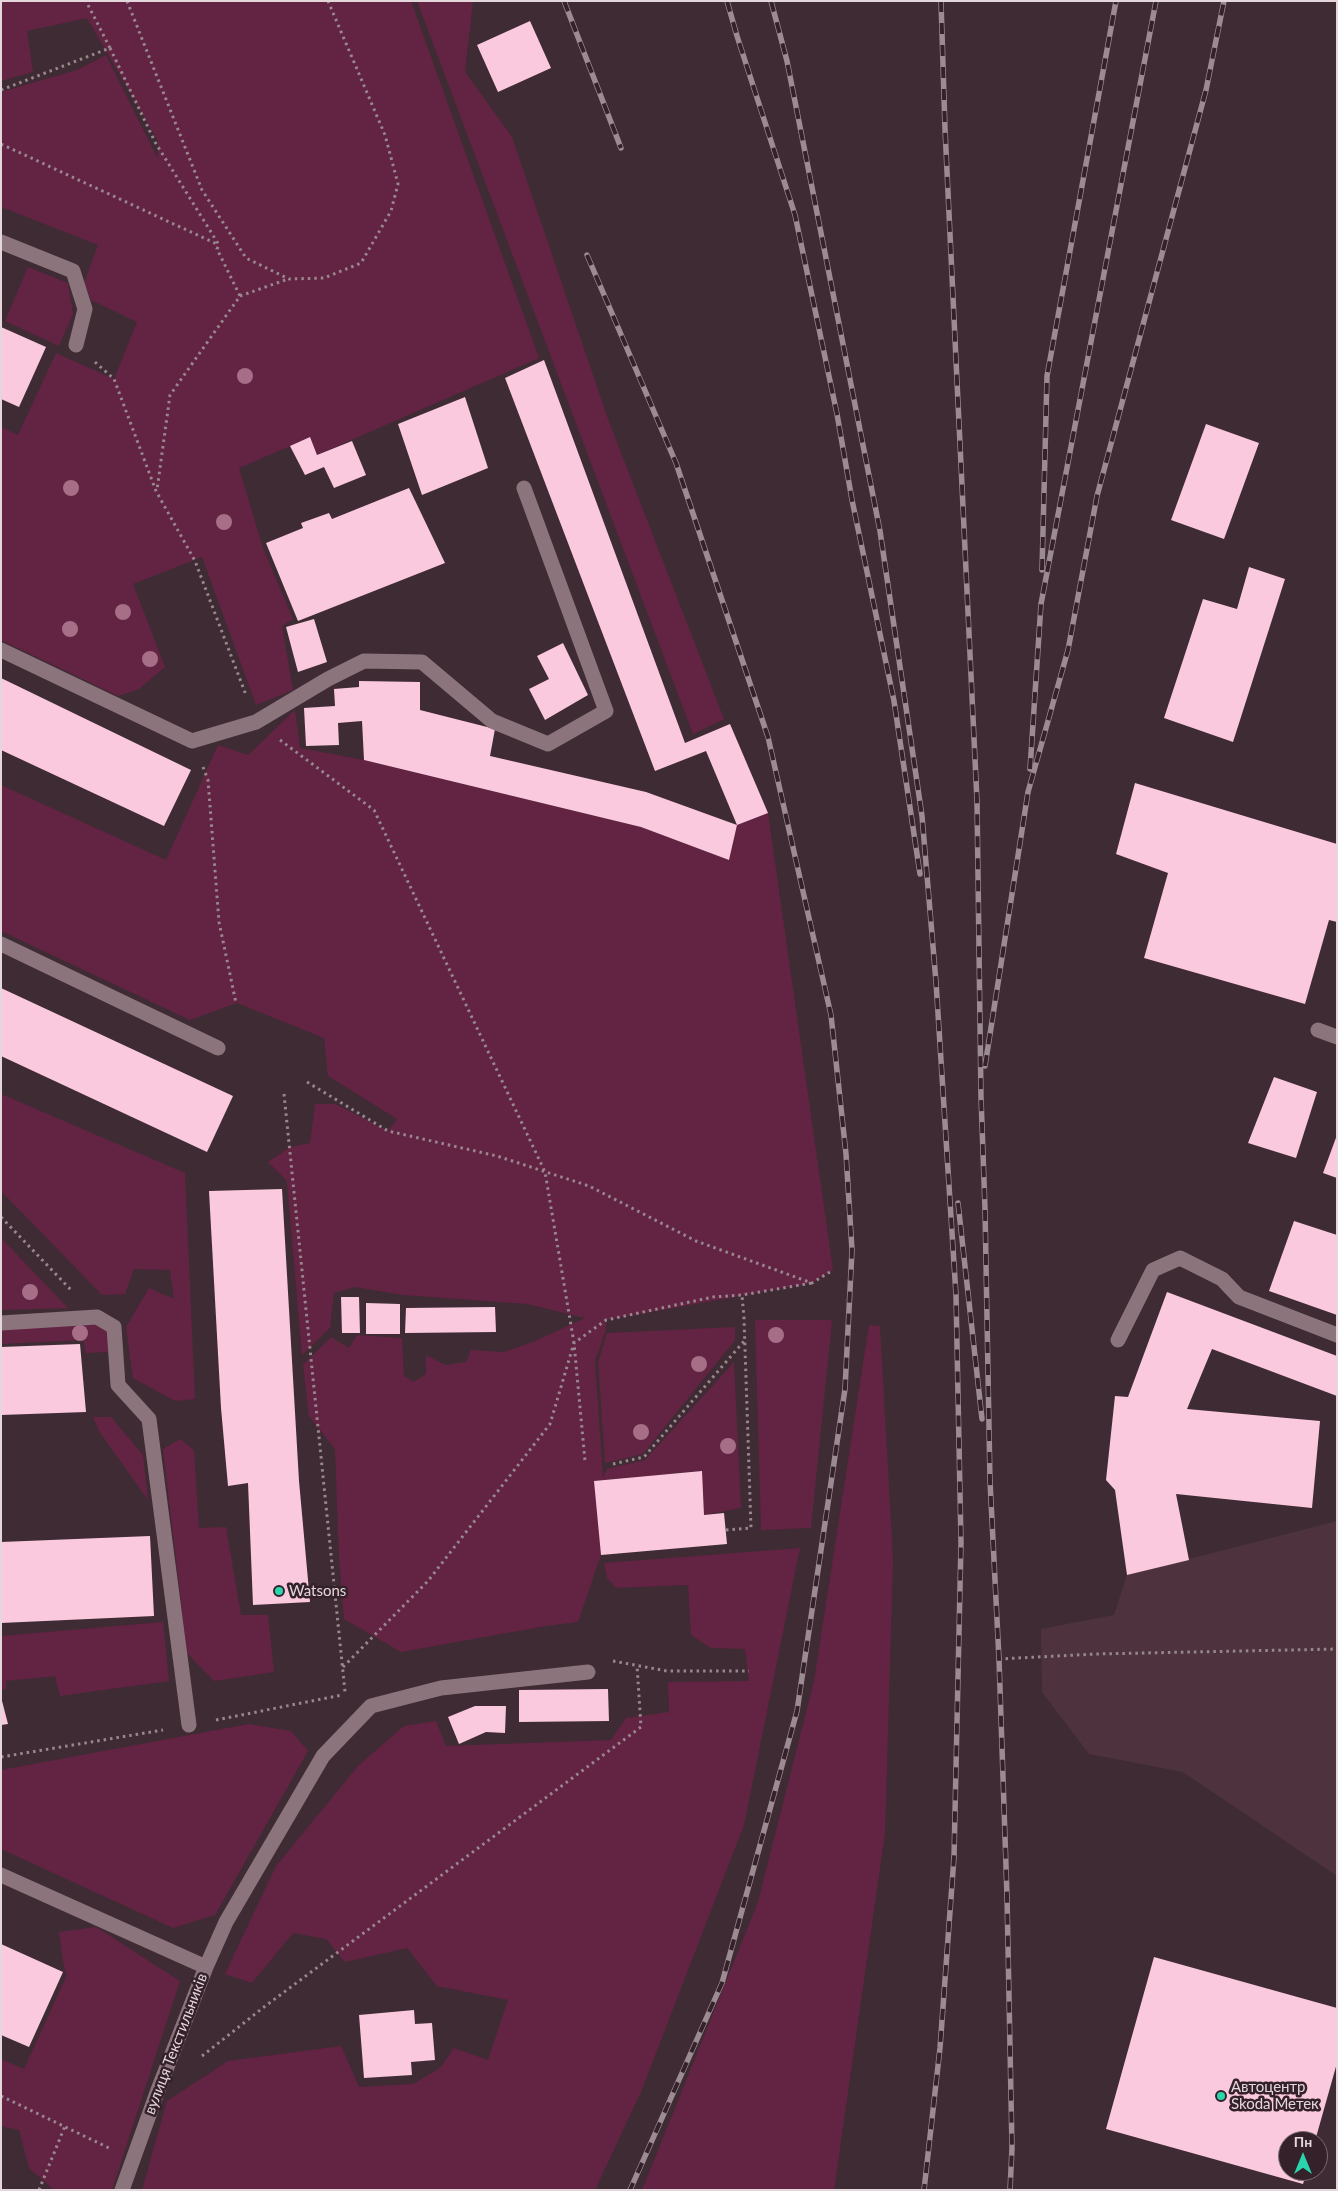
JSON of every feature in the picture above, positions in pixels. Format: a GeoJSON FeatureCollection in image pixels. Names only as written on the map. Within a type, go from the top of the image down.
{"type":"FeatureCollection","features":[{"type":"Feature","properties":{"kind":"street"},"geometry":{"type":"LineString","coordinates":[[1,242],[73,272],[85,309],[76,345]]}},
{"type":"Feature","properties":{"kind":"street"},"geometry":{"type":"LineString","coordinates":[[1,650],[192,741],[256,722],[328,679],[364,661],[422,662],[492,721],[548,744],[606,711],[524,488]]}},
{"type":"Feature","properties":{"kind":"street"},"geometry":{"type":"LineString","coordinates":[[1,944],[218,1048]]}},
{"type":"Feature","properties":{"kind":"street"},"geometry":{"type":"LineString","coordinates":[[1318,1030],[1337,1037]]}},
{"type":"Feature","properties":{"kind":"street"},"geometry":{"type":"LineString","coordinates":[[1118,1340],[1153,1270],[1180,1258],[1222,1279],[1239,1297],[1337,1335]]}},
{"type":"Feature","properties":{"kind":"street"},"geometry":{"type":"LineString","coordinates":[[1,1323],[97,1317],[114,1327],[118,1386],[149,1419],[189,1725]]}},
{"type":"Feature","properties":{"kind":"street"},"geometry":{"type":"LineString","coordinates":[[206,1967],[226,1922],[323,1756],[371,1706],[442,1688],[588,1672]]}},
{"type":"Feature","properties":{"kind":"street","name":"вулиця Текстильників"},"geometry":{"type":"LineString","coordinates":[[1,1875],[206,1967],[122,2190]]}},
{"type":"Feature","properties":{"kind":"path"},"geometry":{"type":"LineString","coordinates":[[86,1],[156,142],[219,245],[217,249],[240,296]]}},
{"type":"Feature","properties":{"kind":"path"},"geometry":{"type":"LineString","coordinates":[[127,1],[202,190],[246,258],[289,279]]}},
{"type":"Feature","properties":{"kind":"path"},"geometry":{"type":"LineString","coordinates":[[156,491],[170,395],[240,296],[289,279],[324,278],[361,263],[391,211],[398,184],[385,135],[328,1]]}},
{"type":"Feature","properties":{"kind":"path"},"geometry":{"type":"LineString","coordinates":[[1,90],[110,48]]}},
{"type":"Feature","properties":{"kind":"path"},"geometry":{"type":"LineString","coordinates":[[1,144],[219,245]]}},
{"type":"Feature","properties":{"kind":"path"},"geometry":{"type":"LineString","coordinates":[[76,345],[114,379],[156,491],[195,561],[256,722],[374,810],[545,1172],[574,1343],[585,1461]]}},
{"type":"Feature","properties":{"kind":"path"},"geometry":{"type":"LineString","coordinates":[[192,741],[208,780],[219,922],[236,1003]]}},
{"type":"Feature","properties":{"kind":"path"},"geometry":{"type":"LineString","coordinates":[[307,1082],[388,1131],[497,1156],[589,1186],[696,1241],[812,1283]]}},
{"type":"Feature","properties":{"kind":"path"},"geometry":{"type":"LineString","coordinates":[[1,1757],[189,1725],[346,1694],[284,1094]]}},
{"type":"Feature","properties":{"kind":"path"},"geometry":{"type":"LineString","coordinates":[[1,1217],[97,1317]]}},
{"type":"Feature","properties":{"kind":"path"},"geometry":{"type":"LineString","coordinates":[[343,1667],[428,1581],[550,1424],[574,1343],[606,1320],[713,1297],[742,1295],[812,1283],[833,1270]]}},
{"type":"Feature","properties":{"kind":"path"},"geometry":{"type":"LineString","coordinates":[[726,1530],[751,1528],[742,1295]]}},
{"type":"Feature","properties":{"kind":"path"},"geometry":{"type":"LineString","coordinates":[[613,1464],[644,1457],[745,1340]]}},
{"type":"Feature","properties":{"kind":"path"},"geometry":{"type":"LineString","coordinates":[[999,1659],[1096,1654],[1337,1649]]}},
{"type":"Feature","properties":{"kind":"path"},"geometry":{"type":"LineString","coordinates":[[608,1660],[667,1671],[749,1671]]}},
{"type":"Feature","properties":{"kind":"path"},"geometry":{"type":"LineString","coordinates":[[196,2061],[264,2007],[641,1727],[637,1665]]}},
{"type":"Feature","properties":{"kind":"path"},"geometry":{"type":"LineString","coordinates":[[1,2096],[65,2126],[132,2161]]}},
{"type":"Feature","properties":{"kind":"path"},"geometry":{"type":"LineString","coordinates":[[39,2190],[65,2126]]}},
{"type":"Feature","properties":{"kind":"shaded area"},"geometry":{"type":"Polygon","coordinates":[[[1,1],[411,1],[539,358],[317,455],[309,438],[239,468],[263,548],[293,619],[282,626],[293,690],[256,705],[202,557],[133,584],[165,667],[139,689],[118,696],[1,640],[1,427],[18,435],[56,353],[114,379],[137,322],[91,300],[84,283],[98,245],[1,207],[1,92],[77,70],[106,55],[158,159],[158,141],[87,18],[27,31],[33,72],[1,81],[1,1]]]}},
{"type":"Feature","properties":{"kind":"shaded area"},"geometry":{"type":"Polygon","coordinates":[[[417,1],[473,1],[465,72],[512,137],[608,419],[724,719],[693,734],[417,1]]]}},
{"type":"Feature","properties":{"kind":"shaded area"},"geometry":{"type":"Polygon","coordinates":[[[28,267],[68,283],[73,314],[59,346],[5,321],[28,267]]]}},
{"type":"Feature","properties":{"kind":"shaded area"},"geometry":{"type":"Polygon","coordinates":[[[295,710],[300,748],[364,760],[641,827],[729,860],[737,825],[768,813],[833,1270],[812,1283],[606,1320],[606,1330],[595,1361],[603,1478],[607,1469],[645,1460],[734,1362],[741,1508],[704,1515],[701,1471],[595,1481],[601,1555],[578,1622],[401,1652],[344,1619],[339,1558],[335,1449],[309,1416],[303,1365],[331,1337],[349,1348],[357,1335],[402,1338],[404,1376],[414,1382],[426,1374],[426,1355],[445,1365],[466,1362],[471,1350],[504,1352],[533,1342],[585,1318],[527,1304],[403,1295],[355,1287],[334,1293],[330,1328],[302,1355],[287,1181],[268,1162],[290,1147],[310,1143],[315,1104],[335,1104],[388,1131],[397,1119],[328,1076],[324,1038],[237,1003],[190,1020],[1,931],[1,785],[166,860],[218,745],[248,755],[295,710]]]}},
{"type":"Feature","properties":{"kind":"shaded area"},"geometry":{"type":"Polygon","coordinates":[[[1,1094],[185,1173],[195,1399],[175,1401],[133,1378],[126,1327],[149,1288],[174,1299],[170,1270],[134,1269],[125,1294],[102,1295],[1,1191],[1,1094]]]}},
{"type":"Feature","properties":{"kind":"shaded area"},"geometry":{"type":"Polygon","coordinates":[[[1,1238],[68,1308],[1,1310],[1,1238]]]}},
{"type":"Feature","properties":{"kind":"shaded area"},"geometry":{"type":"Polygon","coordinates":[[[755,1320],[832,1320],[811,1528],[761,1530],[755,1320]]]}},
{"type":"Feature","properties":{"kind":"shaded area"},"geometry":{"type":"Polygon","coordinates":[[[97,1324],[108,1332],[108,1352],[86,1353],[83,1340],[1,1344],[1,1330],[97,1324]]]}},
{"type":"Feature","properties":{"kind":"shaded area"},"geometry":{"type":"Polygon","coordinates":[[[869,1325],[880,1326],[893,1560],[885,1833],[834,2190],[642,2190],[758,1902],[814,1681],[869,1325]]]}},
{"type":"Feature","properties":{"kind":"shaded area"},"geometry":{"type":"Polygon","coordinates":[[[735,1327],[735,1340],[643,1454],[605,1463],[598,1362],[607,1333],[735,1327]]]}},
{"type":"Feature","properties":{"kind":"shaded area"},"geometry":{"type":"Polygon","coordinates":[[[93,1417],[111,1417],[143,1455],[148,1500],[99,1431],[93,1417]]]}},
{"type":"Feature","properties":{"kind":"shaded area"},"geometry":{"type":"Polygon","coordinates":[[[180,1439],[194,1450],[199,1528],[226,1527],[241,1615],[268,1615],[274,1672],[214,1681],[187,1653],[163,1449],[180,1439]]]}},
{"type":"Feature","properties":{"kind":"shaded area"},"geometry":{"type":"Polygon","coordinates":[[[1337,1521],[1337,1876],[1183,1772],[1089,1754],[1042,1692],[1041,1629],[1114,1615],[1127,1575],[1337,1521]]]}},
{"type":"Feature","properties":{"kind":"shaded area"},"geometry":{"type":"Polygon","coordinates":[[[800,1548],[744,1825],[641,2092],[595,2190],[142,2190],[167,2101],[228,2061],[341,2046],[359,2087],[413,2084],[440,2068],[454,2048],[488,2060],[508,2000],[437,1986],[407,1948],[345,1962],[326,1939],[293,1933],[252,1983],[225,1974],[276,1866],[358,1766],[404,1726],[436,1721],[446,1746],[611,1740],[626,1718],[669,1712],[668,1682],[749,1681],[745,1649],[711,1648],[691,1635],[688,1585],[616,1588],[607,1578],[604,1563],[800,1548]]]}},
{"type":"Feature","properties":{"kind":"shaded area"},"geometry":{"type":"Polygon","coordinates":[[[163,1622],[169,1681],[60,1696],[55,1676],[6,1681],[6,1689],[1,1690],[1,1636],[163,1622]]]}},
{"type":"Feature","properties":{"kind":"shaded area"},"geometry":{"type":"Polygon","coordinates":[[[249,1724],[291,1731],[308,1751],[215,1915],[173,1928],[1,1849],[1,1770],[249,1724]]]}},
{"type":"Feature","properties":{"kind":"shaded area"},"geometry":{"type":"Polygon","coordinates":[[[96,1927],[180,1981],[112,2190],[54,2190],[29,2168],[19,2130],[1,2126],[1,2059],[24,2069],[67,1975],[59,1932],[96,1927]]]}},
{"type":"Feature","properties":{"kind":"building"},"geometry":{"type":"Polygon","coordinates":[[[530,21],[551,68],[498,92],[477,45],[530,21]]]}},
{"type":"Feature","properties":{"kind":"building"},"geometry":{"type":"Polygon","coordinates":[[[1,327],[46,347],[19,407],[1,399],[1,327]]]}},
{"type":"Feature","properties":{"kind":"building"},"geometry":{"type":"Polygon","coordinates":[[[544,360],[685,743],[730,724],[768,813],[737,825],[706,751],[655,771],[505,378],[544,360]]]}},
{"type":"Feature","properties":{"kind":"building"},"geometry":{"type":"Polygon","coordinates":[[[465,397],[488,468],[422,495],[398,424],[465,397]]]}},
{"type":"Feature","properties":{"kind":"building"},"geometry":{"type":"Polygon","coordinates":[[[1206,424],[1259,443],[1224,539],[1171,520],[1206,424]]]}},
{"type":"Feature","properties":{"kind":"building"},"geometry":{"type":"Polygon","coordinates":[[[310,437],[317,455],[352,441],[366,475],[334,488],[324,467],[305,475],[290,446],[310,437]]]}},
{"type":"Feature","properties":{"kind":"building"},"geometry":{"type":"Polygon","coordinates":[[[409,488],[445,563],[298,621],[266,543],[303,528],[301,523],[329,513],[332,519],[409,488]]]}},
{"type":"Feature","properties":{"kind":"building"},"geometry":{"type":"Polygon","coordinates":[[[1249,567],[1285,579],[1233,742],[1164,718],[1203,599],[1237,609],[1249,567]]]}},
{"type":"Feature","properties":{"kind":"building"},"geometry":{"type":"Polygon","coordinates":[[[314,619],[327,662],[298,672],[286,627],[314,619]]]}},
{"type":"Feature","properties":{"kind":"building"},"geometry":{"type":"Polygon","coordinates":[[[563,643],[588,695],[545,720],[529,689],[549,679],[537,656],[563,643]]]}},
{"type":"Feature","properties":{"kind":"building"},"geometry":{"type":"Polygon","coordinates":[[[1,678],[191,770],[164,826],[1,750],[1,678]]]}},
{"type":"Feature","properties":{"kind":"building"},"geometry":{"type":"Polygon","coordinates":[[[359,681],[420,682],[420,710],[495,729],[490,756],[646,792],[737,825],[729,860],[641,827],[364,760],[362,721],[338,723],[339,745],[306,746],[304,708],[335,706],[334,689],[359,687],[359,681]]]}},
{"type":"Feature","properties":{"kind":"building"},"geometry":{"type":"Polygon","coordinates":[[[1135,783],[1337,844],[1337,922],[1329,920],[1305,1004],[1144,958],[1168,873],[1116,854],[1135,783]]]}},
{"type":"Feature","properties":{"kind":"building"},"geometry":{"type":"Polygon","coordinates":[[[1,988],[233,1096],[207,1152],[1,1056],[1,988]]]}},
{"type":"Feature","properties":{"kind":"building"},"geometry":{"type":"Polygon","coordinates":[[[1274,1077],[1317,1092],[1296,1158],[1248,1143],[1274,1077]]]}},
{"type":"Feature","properties":{"kind":"building"},"geometry":{"type":"Polygon","coordinates":[[[1337,1135],[1337,1178],[1323,1173],[1337,1135]]]}},
{"type":"Feature","properties":{"kind":"building"},"geometry":{"type":"Polygon","coordinates":[[[282,1189],[299,1481],[310,1602],[253,1605],[248,1483],[228,1486],[221,1408],[209,1191],[282,1189]]]}},
{"type":"Feature","properties":{"kind":"building"},"geometry":{"type":"Polygon","coordinates":[[[1294,1221],[1337,1235],[1337,1315],[1269,1291],[1294,1221]]]}},
{"type":"Feature","properties":{"kind":"building"},"geometry":{"type":"Polygon","coordinates":[[[1167,1292],[1337,1356],[1337,1396],[1212,1349],[1187,1409],[1320,1421],[1312,1508],[1176,1494],[1189,1560],[1127,1575],[1115,1490],[1106,1480],[1115,1396],[1128,1397],[1167,1292]]]}},
{"type":"Feature","properties":{"kind":"building"},"geometry":{"type":"Polygon","coordinates":[[[341,1297],[359,1297],[360,1333],[342,1333],[341,1297]]]}},
{"type":"Feature","properties":{"kind":"building"},"geometry":{"type":"Polygon","coordinates":[[[366,1303],[400,1304],[400,1334],[366,1334],[366,1303]]]}},
{"type":"Feature","properties":{"kind":"building"},"geometry":{"type":"Polygon","coordinates":[[[495,1307],[496,1332],[405,1333],[406,1308],[495,1307]]]}},
{"type":"Feature","properties":{"kind":"building"},"geometry":{"type":"Polygon","coordinates":[[[80,1344],[86,1412],[1,1415],[1,1347],[80,1344]]]}},
{"type":"Feature","properties":{"kind":"building"},"geometry":{"type":"Polygon","coordinates":[[[702,1471],[704,1515],[724,1513],[727,1544],[601,1555],[594,1481],[702,1471]]]}},
{"type":"Feature","properties":{"kind":"building"},"geometry":{"type":"Polygon","coordinates":[[[150,1536],[154,1616],[1,1623],[1,1542],[150,1536]]]}},
{"type":"Feature","properties":{"kind":"building"},"geometry":{"type":"Polygon","coordinates":[[[608,1689],[609,1721],[519,1722],[519,1690],[608,1689]]]}},
{"type":"Feature","properties":{"kind":"building"},"geometry":{"type":"Polygon","coordinates":[[[1,1697],[8,1724],[1,1725],[1,1697]]]}},
{"type":"Feature","properties":{"kind":"building"},"geometry":{"type":"Polygon","coordinates":[[[475,1706],[506,1706],[505,1733],[486,1732],[459,1744],[448,1717],[475,1706]]]}},
{"type":"Feature","properties":{"kind":"building"},"geometry":{"type":"Polygon","coordinates":[[[1,1944],[63,1972],[29,2047],[1,2035],[1,1944]]]}},
{"type":"Feature","properties":{"kind":"building","name":"Автоцентр Skoda Метек"},"geometry":{"type":"Polygon","coordinates":[[[1154,1957],[1337,2008],[1337,2063],[1318,2131],[1278,2131],[1278,2177],[1106,2129],[1154,1957]]]}},
{"type":"Feature","properties":{"kind":"building"},"geometry":{"type":"Polygon","coordinates":[[[414,2010],[415,2024],[432,2023],[435,2060],[411,2062],[412,2075],[364,2078],[359,2015],[414,2010]]]}},
{"type":"Feature","properties":{"kind":"building","name":"Автоцентр Skoda Метек"},"geometry":{"type":"Polygon","coordinates":[[[1292,2181],[1304,2181],[1303,2184],[1292,2181]]]}},
{"type":"Feature","properties":{"kind":"railway"},"geometry":{"type":"LineString","coordinates":[[564,1],[621,148]]}},
{"type":"Feature","properties":{"kind":"railway"},"geometry":{"type":"LineString","coordinates":[[727,1],[795,215],[894,701],[920,874]]}},
{"type":"Feature","properties":{"kind":"railway"},"geometry":{"type":"LineString","coordinates":[[771,1],[787,61],[880,531],[922,816],[936,982],[956,1295],[961,1543],[954,1857],[940,2048],[924,2190]]}},
{"type":"Feature","properties":{"kind":"railway"},"geometry":{"type":"LineString","coordinates":[[941,1],[945,129],[977,801],[981,1097],[990,1481],[999,1659],[1007,1896],[1012,2148],[1010,2190]]}},
{"type":"Feature","properties":{"kind":"railway"},"geometry":{"type":"LineString","coordinates":[[1042,570],[1047,376],[1116,1]]}},
{"type":"Feature","properties":{"kind":"railway"},"geometry":{"type":"LineString","coordinates":[[1030,769],[1041,604],[1156,1]]}},
{"type":"Feature","properties":{"kind":"railway"},"geometry":{"type":"LineString","coordinates":[[985,1066],[1028,792],[1068,650],[1097,496],[1206,90],[1224,1]]}},
{"type":"Feature","properties":{"kind":"railway"},"geometry":{"type":"LineString","coordinates":[[587,255],[676,463],[768,737],[831,1015],[846,1154],[852,1250],[845,1389],[797,1711],[722,1983],[630,2190]]}},
{"type":"Feature","properties":{"kind":"railway"},"geometry":{"type":"LineString","coordinates":[[958,1203],[982,1419]]}},
{"type":"Feature","properties":{"kind":"place","name":"Watsons"},"geometry":{"type":"Point","coordinates":[279,1591]}},
{"type":"Feature","properties":{"kind":"place","name":"Автоцентр Skoda Метек"},"geometry":{"type":"Point","coordinates":[1221,2096]}}]}
